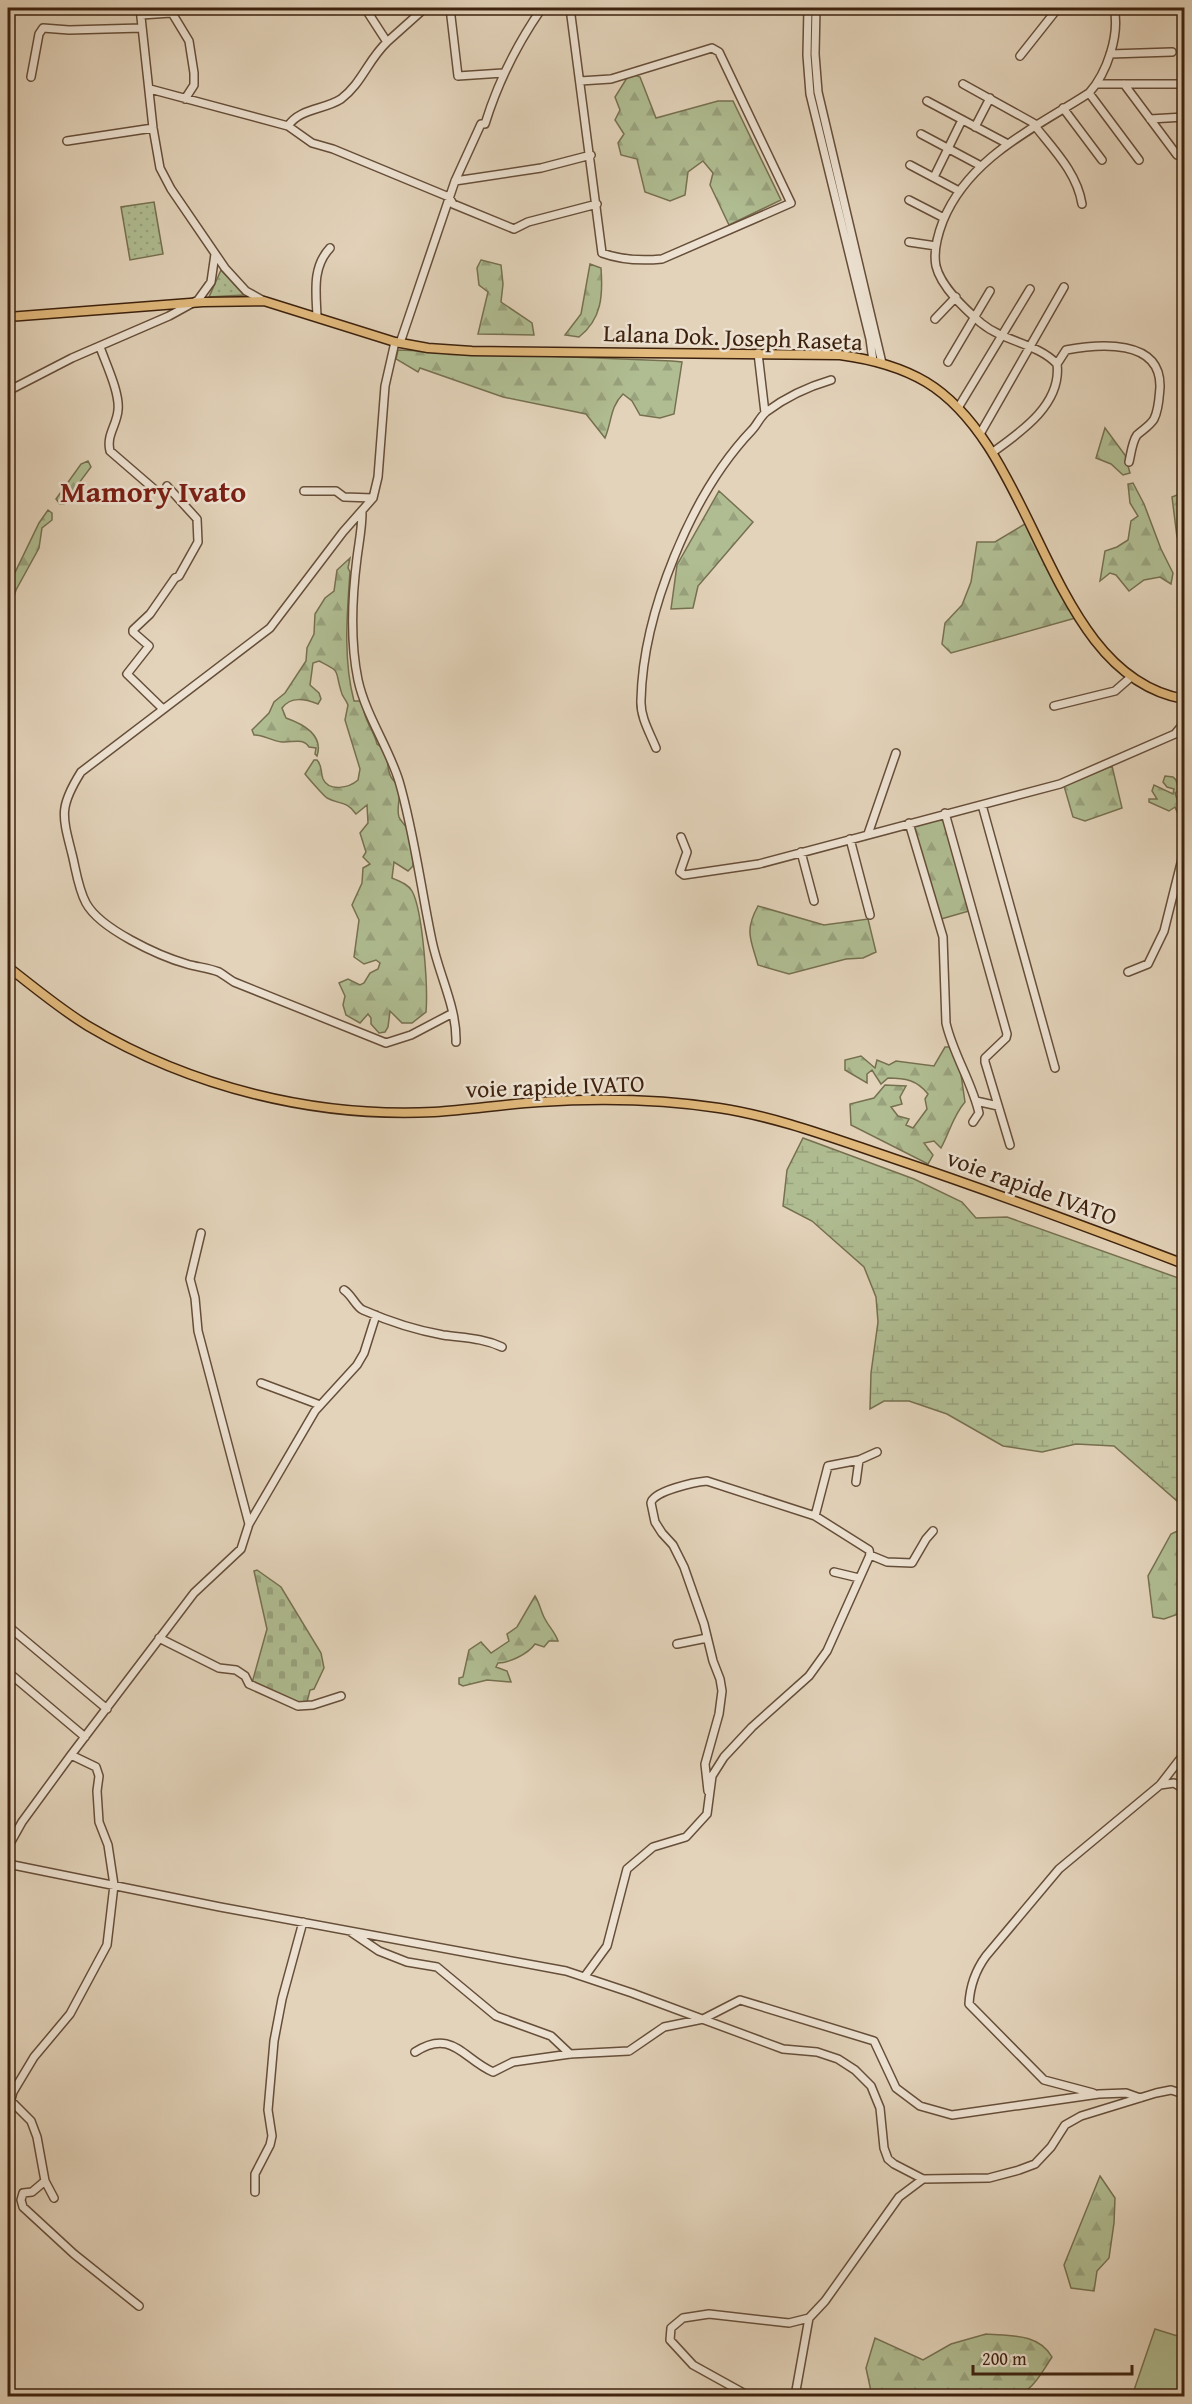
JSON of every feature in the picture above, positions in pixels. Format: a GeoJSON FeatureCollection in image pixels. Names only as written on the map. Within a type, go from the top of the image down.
{"type":"FeatureCollection","features":[{"type":"Feature","properties":{"kind":"main road","name":"Lalana Dok. Joseph Raseta"},"geometry":{"type":"LineString","coordinates":[[8,317],[193,303],[264,301],[397,343],[428,348],[472,351],[840,355],[877,362],[905,371],[927,382],[958,408],[993,452],[1079,617],[1097,646],[1131,677],[1170,697],[1185,699]]}},
{"type":"Feature","properties":{"kind":"main road","name":"voie rapide IVATO"},"geometry":{"type":"LineString","coordinates":[[8,967],[87,1026],[179,1070],[261,1095],[318,1107],[361,1111],[432,1112],[538,1102],[632,1099],[721,1108],[797,1126],[842,1141],[998,1194],[1185,1264]]}},
{"type":"Feature","properties":{"kind":"street"},"geometry":{"type":"LineString","coordinates":[[365,8],[387,42]]}},
{"type":"Feature","properties":{"kind":"street"},"geometry":{"type":"LineString","coordinates":[[288,126],[293,119],[337,101],[353,89],[363,78],[369,62],[387,42],[425,8]]}},
{"type":"Feature","properties":{"kind":"street"},"geometry":{"type":"LineString","coordinates":[[450,8],[458,76],[503,73]]}},
{"type":"Feature","properties":{"kind":"street"},"geometry":{"type":"LineString","coordinates":[[452,1014],[411,1035],[386,1043],[234,982],[219,972],[185,964],[160,954],[107,926],[98,919],[87,904],[80,887],[65,826],[65,802],[81,772],[270,627],[343,532],[373,498],[378,477],[385,386],[397,343],[455,181],[481,124],[484,124],[503,73],[542,8]]}},
{"type":"Feature","properties":{"kind":"street"},"geometry":{"type":"LineString","coordinates":[[570,8],[602,253],[613,257],[644,261],[662,259],[791,204],[719,52],[712,48],[611,79],[580,81]]}},
{"type":"Feature","properties":{"kind":"street"},"geometry":{"type":"LineString","coordinates":[[808,8],[807,55],[810,94],[877,362]]}},
{"type":"Feature","properties":{"kind":"street"},"geometry":{"type":"LineString","coordinates":[[816,8],[815,54],[818,92],[877,362]]}},
{"type":"Feature","properties":{"kind":"street"},"geometry":{"type":"LineString","coordinates":[[1020,56],[1058,8]]}},
{"type":"Feature","properties":{"kind":"street"},"geometry":{"type":"LineString","coordinates":[[1057,364],[1044,353],[1000,335],[975,316],[956,297],[936,266],[936,246],[944,218],[959,191],[981,166],[1036,125],[1089,93],[1097,84],[1110,54],[1116,16],[1114,8]]}},
{"type":"Feature","properties":{"kind":"street"},"geometry":{"type":"LineString","coordinates":[[185,99],[194,86],[189,40],[170,10],[140,11],[158,160],[168,183],[215,254],[246,291],[264,301]]}},
{"type":"Feature","properties":{"kind":"street"},"geometry":{"type":"LineString","coordinates":[[31,77],[39,34],[43,28],[69,30],[142,28]]}},
{"type":"Feature","properties":{"kind":"street"},"geometry":{"type":"LineString","coordinates":[[1110,54],[1172,52]]}},
{"type":"Feature","properties":{"kind":"street"},"geometry":{"type":"LineString","coordinates":[[963,84],[1036,125],[1072,173],[1082,204]]}},
{"type":"Feature","properties":{"kind":"street"},"geometry":{"type":"LineString","coordinates":[[1097,84],[1185,84]]}},
{"type":"Feature","properties":{"kind":"street"},"geometry":{"type":"LineString","coordinates":[[1124,84],[1177,155],[1182,155],[1185,147]]}},
{"type":"Feature","properties":{"kind":"street"},"geometry":{"type":"LineString","coordinates":[[150,89],[288,126],[312,143],[333,149],[449,197],[453,204],[514,229],[528,222],[597,204]]}},
{"type":"Feature","properties":{"kind":"street"},"geometry":{"type":"LineString","coordinates":[[1089,93],[1139,160]]}},
{"type":"Feature","properties":{"kind":"street"},"geometry":{"type":"LineString","coordinates":[[975,127],[990,98]]}},
{"type":"Feature","properties":{"kind":"street"},"geometry":{"type":"LineString","coordinates":[[927,101],[1008,144]]}},
{"type":"Feature","properties":{"kind":"street"},"geometry":{"type":"LineString","coordinates":[[1063,108],[1102,160]]}},
{"type":"Feature","properties":{"kind":"street"},"geometry":{"type":"LineString","coordinates":[[1150,119],[1185,117]]}},
{"type":"Feature","properties":{"kind":"street"},"geometry":{"type":"LineString","coordinates":[[934,177],[962,120]]}},
{"type":"Feature","properties":{"kind":"street"},"geometry":{"type":"LineString","coordinates":[[67,141],[153,128]]}},
{"type":"Feature","properties":{"kind":"street"},"geometry":{"type":"LineString","coordinates":[[921,134],[981,166]]}},
{"type":"Feature","properties":{"kind":"street"},"geometry":{"type":"LineString","coordinates":[[455,181],[541,168],[591,155]]}},
{"type":"Feature","properties":{"kind":"street"},"geometry":{"type":"LineString","coordinates":[[910,165],[959,191]]}},
{"type":"Feature","properties":{"kind":"street"},"geometry":{"type":"LineString","coordinates":[[909,200],[944,218]]}},
{"type":"Feature","properties":{"kind":"street"},"geometry":{"type":"LineString","coordinates":[[909,242],[936,246]]}},
{"type":"Feature","properties":{"kind":"street"},"geometry":{"type":"LineString","coordinates":[[317,316],[318,267],[330,248]]}},
{"type":"Feature","properties":{"kind":"street"},"geometry":{"type":"LineString","coordinates":[[8,391],[72,358],[193,303],[204,295],[211,282],[215,254]]}},
{"type":"Feature","properties":{"kind":"street"},"geometry":{"type":"LineString","coordinates":[[980,434],[1064,288]]}},
{"type":"Feature","properties":{"kind":"street"},"geometry":{"type":"LineString","coordinates":[[958,408],[1000,335],[1030,289]]}},
{"type":"Feature","properties":{"kind":"street"},"geometry":{"type":"LineString","coordinates":[[948,362],[990,291]]}},
{"type":"Feature","properties":{"kind":"street"},"geometry":{"type":"LineString","coordinates":[[935,319],[956,297]]}},
{"type":"Feature","properties":{"kind":"street"},"geometry":{"type":"LineString","coordinates":[[993,452],[1018,435],[1041,412],[1057,381],[1057,364],[1066,350],[1115,345],[1139,352],[1153,364],[1160,379],[1159,402],[1153,421],[1135,437],[1129,462]]}},
{"type":"Feature","properties":{"kind":"street"},"geometry":{"type":"LineString","coordinates":[[100,347],[118,399],[118,413],[109,437],[110,451],[154,489]]}},
{"type":"Feature","properties":{"kind":"street"},"geometry":{"type":"LineString","coordinates":[[758,353],[765,413]]}},
{"type":"Feature","properties":{"kind":"street"},"geometry":{"type":"LineString","coordinates":[[656,748],[640,702],[648,635],[653,613],[689,524],[735,447],[765,413],[790,396],[831,380]]}},
{"type":"Feature","properties":{"kind":"street"},"geometry":{"type":"LineString","coordinates":[[163,709],[127,674],[149,646],[134,630],[150,614],[174,578],[180,576],[198,542],[197,519],[166,486]]}},
{"type":"Feature","properties":{"kind":"street"},"geometry":{"type":"LineString","coordinates":[[304,492],[336,491],[344,497],[373,498]]}},
{"type":"Feature","properties":{"kind":"street"},"geometry":{"type":"LineString","coordinates":[[362,513],[356,560],[354,659],[362,698],[389,753],[399,781],[417,860],[432,944],[450,1001],[456,1042]]}},
{"type":"Feature","properties":{"kind":"street"},"geometry":{"type":"LineString","coordinates":[[1054,706],[1115,691],[1131,677]]}},
{"type":"Feature","properties":{"kind":"street"},"geometry":{"type":"LineString","coordinates":[[681,837],[687,852],[680,872],[684,875],[759,864],[1086,775],[1174,734],[1185,723]]}},
{"type":"Feature","properties":{"kind":"street"},"geometry":{"type":"LineString","coordinates":[[868,834],[896,753]]}},
{"type":"Feature","properties":{"kind":"street"},"geometry":{"type":"LineString","coordinates":[[982,805],[1055,1068]]}},
{"type":"Feature","properties":{"kind":"street"},"geometry":{"type":"LineString","coordinates":[[945,813],[1007,1034],[1006,1038],[985,1058],[1010,1145]]}},
{"type":"Feature","properties":{"kind":"street"},"geometry":{"type":"LineString","coordinates":[[909,823],[945,944],[946,1023],[949,1036],[976,1101],[979,1113],[973,1122]]}},
{"type":"Feature","properties":{"kind":"street"},"geometry":{"type":"LineString","coordinates":[[850,839],[870,915]]}},
{"type":"Feature","properties":{"kind":"street"},"geometry":{"type":"LineString","coordinates":[[1128,972],[1148,964],[1164,931],[1185,851]]}},
{"type":"Feature","properties":{"kind":"street"},"geometry":{"type":"LineString","coordinates":[[801,852],[814,901]]}},
{"type":"Feature","properties":{"kind":"street"},"geometry":{"type":"LineString","coordinates":[[976,1101],[998,1106]]}},
{"type":"Feature","properties":{"kind":"street"},"geometry":{"type":"LineString","coordinates":[[201,1233],[190,1279],[195,1298],[198,1331],[249,1524]]}},
{"type":"Feature","properties":{"kind":"street"},"geometry":{"type":"LineString","coordinates":[[344,1290],[353,1297],[359,1308],[399,1324],[443,1335],[487,1340],[502,1347]]}},
{"type":"Feature","properties":{"kind":"street"},"geometry":{"type":"LineString","coordinates":[[8,1847],[22,1822],[71,1755],[194,1593],[241,1549],[249,1524],[320,1405],[357,1365],[364,1353],[376,1315]]}},
{"type":"Feature","properties":{"kind":"street"},"geometry":{"type":"LineString","coordinates":[[261,1383],[320,1405]]}},
{"type":"Feature","properties":{"kind":"street"},"geometry":{"type":"LineString","coordinates":[[815,1516],[828,1466],[859,1460],[877,1452]]}},
{"type":"Feature","properties":{"kind":"street"},"geometry":{"type":"LineString","coordinates":[[856,1482],[859,1460]]}},
{"type":"Feature","properties":{"kind":"street"},"geometry":{"type":"LineString","coordinates":[[585,1976],[607,1946],[627,1869],[653,1847],[686,1837],[707,1814],[711,1776],[724,1757],[752,1727],[809,1676],[827,1651],[870,1555],[870,1550],[854,1538],[815,1516],[707,1481],[690,1482],[652,1498],[651,1503],[655,1522],[673,1545],[684,1567],[722,1691],[715,1732],[705,1764],[708,1791]]}},
{"type":"Feature","properties":{"kind":"street"},"geometry":{"type":"LineString","coordinates":[[870,1555],[887,1563],[912,1563],[933,1531]]}},
{"type":"Feature","properties":{"kind":"street"},"geometry":{"type":"LineString","coordinates":[[834,1572],[859,1578]]}},
{"type":"Feature","properties":{"kind":"street"},"geometry":{"type":"LineString","coordinates":[[8,1626],[107,1709]]}},
{"type":"Feature","properties":{"kind":"street"},"geometry":{"type":"LineString","coordinates":[[159,1638],[219,1668],[236,1670],[245,1676],[249,1684],[298,1706],[313,1705],[341,1696]]}},
{"type":"Feature","properties":{"kind":"street"},"geometry":{"type":"LineString","coordinates":[[676,1644],[707,1638]]}},
{"type":"Feature","properties":{"kind":"street"},"geometry":{"type":"LineString","coordinates":[[8,1672],[85,1737]]}},
{"type":"Feature","properties":{"kind":"street"},"geometry":{"type":"LineString","coordinates":[[1099,2094],[1044,2080],[969,2004],[970,1992],[978,1967],[1059,1869],[1160,1785],[1185,1754]]}},
{"type":"Feature","properties":{"kind":"street"},"geometry":{"type":"LineString","coordinates":[[8,2110],[13,2092],[34,2057],[70,2014],[107,1945],[114,1885],[108,1845],[99,1822],[97,1791],[99,1776],[96,1767],[71,1755]]}},
{"type":"Feature","properties":{"kind":"street"},"geometry":{"type":"LineString","coordinates":[[1160,1785],[1174,1783],[1185,1789]]}},
{"type":"Feature","properties":{"kind":"street"},"geometry":{"type":"LineString","coordinates":[[8,1864],[585,1976],[783,2049],[817,2052],[855,2070],[871,2086],[880,2108],[884,2148],[888,2158],[894,2164],[923,2179],[989,2178],[1019,2170],[1035,2164],[1051,2147],[1065,2125],[1080,2116],[1171,2090],[1185,2094]]}},
{"type":"Feature","properties":{"kind":"street"},"geometry":{"type":"LineString","coordinates":[[255,2192],[255,2174],[270,2145],[272,2136],[268,2110],[274,2041],[282,1999],[303,1922]]}},
{"type":"Feature","properties":{"kind":"street"},"geometry":{"type":"LineString","coordinates":[[348,1930],[379,1951],[407,1962],[436,1967],[496,2016],[551,2036],[570,2054]]}},
{"type":"Feature","properties":{"kind":"street"},"geometry":{"type":"LineString","coordinates":[[415,2052],[432,2043],[451,2044],[493,2072],[513,2062],[570,2054],[629,2050],[664,2027],[703,2019],[740,2000],[874,2041],[896,2088],[920,2106],[952,2115],[1099,2094],[1126,2093],[1140,2098]]}},
{"type":"Feature","properties":{"kind":"street"},"geometry":{"type":"LineString","coordinates":[[11,2101],[31,2121],[37,2137],[45,2181],[54,2198]]}},
{"type":"Feature","properties":{"kind":"street"},"geometry":{"type":"LineString","coordinates":[[749,2397],[693,2365],[670,2340],[671,2328],[683,2318],[709,2314],[789,2323],[809,2318],[825,2301],[899,2197],[923,2179]]}},
{"type":"Feature","properties":{"kind":"street"},"geometry":{"type":"LineString","coordinates":[[45,2181],[32,2192],[23,2193],[21,2200],[23,2207],[74,2254],[139,2307]]}},
{"type":"Feature","properties":{"kind":"street"},"geometry":{"type":"LineString","coordinates":[[795,2397],[809,2318]]}},
{"type":"Feature","properties":{"kind":"green space"},"geometry":{"type":"Polygon","coordinates":[[[630,73],[640,77],[656,118],[718,101],[733,101],[781,200],[729,225],[710,185],[713,173],[703,161],[688,172],[685,195],[670,201],[645,192],[637,159],[621,155],[618,143],[624,134],[615,120],[620,110],[615,97],[630,73]]]}},
{"type":"Feature","properties":{"kind":"green space"},"geometry":{"type":"Polygon","coordinates":[[[154,202],[163,254],[130,260],[121,207],[154,202]]]}},
{"type":"Feature","properties":{"kind":"green space"},"geometry":{"type":"Polygon","coordinates":[[[481,260],[501,265],[503,284],[501,302],[532,323],[534,335],[478,334],[488,292],[479,285],[477,268],[481,260]]]}},
{"type":"Feature","properties":{"kind":"green space"},"geometry":{"type":"Polygon","coordinates":[[[590,264],[601,268],[602,288],[597,314],[587,330],[579,337],[565,335],[581,314],[590,264]]]}},
{"type":"Feature","properties":{"kind":"green space"},"geometry":{"type":"Polygon","coordinates":[[[221,270],[244,295],[209,297],[221,270]]]}},
{"type":"Feature","properties":{"kind":"green space"},"geometry":{"type":"Polygon","coordinates":[[[398,350],[682,362],[674,414],[660,418],[640,415],[632,401],[623,394],[613,409],[605,438],[586,414],[503,397],[420,368],[418,372],[396,359],[398,350]]]}},
{"type":"Feature","properties":{"kind":"green space"},"geometry":{"type":"Polygon","coordinates":[[[1105,428],[1125,455],[1130,473],[1123,475],[1111,464],[1096,458],[1105,428]]]}},
{"type":"Feature","properties":{"kind":"green space"},"geometry":{"type":"Polygon","coordinates":[[[88,461],[91,467],[76,487],[75,493],[70,494],[64,504],[60,504],[56,499],[81,464],[88,461]]]}},
{"type":"Feature","properties":{"kind":"green space"},"geometry":{"type":"Polygon","coordinates":[[[1133,483],[1173,573],[1171,584],[1160,577],[1144,580],[1129,591],[1116,575],[1110,573],[1100,581],[1105,551],[1128,540],[1131,521],[1138,516],[1130,503],[1128,484],[1133,483]]]}},
{"type":"Feature","properties":{"kind":"green space"},"geometry":{"type":"Polygon","coordinates":[[[719,491],[753,522],[698,586],[693,608],[671,609],[677,565],[719,491]]]}},
{"type":"Feature","properties":{"kind":"green space"},"geometry":{"type":"Polygon","coordinates":[[[1184,492],[1184,544],[1177,537],[1172,497],[1184,492]]]}},
{"type":"Feature","properties":{"kind":"green space"},"geometry":{"type":"Polygon","coordinates":[[[48,510],[52,513],[52,520],[42,528],[39,548],[16,590],[8,615],[8,587],[39,523],[48,510]]]}},
{"type":"Feature","properties":{"kind":"green space"},"geometry":{"type":"Polygon","coordinates":[[[1028,522],[1079,617],[951,653],[942,644],[945,623],[962,605],[971,582],[977,542],[995,542],[1028,522]]]}},
{"type":"Feature","properties":{"kind":"green space"},"geometry":{"type":"Polygon","coordinates":[[[350,558],[348,568],[350,572],[348,669],[354,701],[360,701],[377,744],[386,755],[389,773],[399,789],[398,813],[410,838],[413,866],[408,871],[394,862],[392,878],[408,886],[416,901],[422,932],[425,968],[426,1012],[412,1023],[402,1023],[390,1011],[388,1027],[385,1032],[379,1033],[371,1024],[368,1014],[360,1023],[346,1015],[343,1005],[345,996],[339,983],[348,979],[360,985],[370,973],[378,969],[380,963],[376,960],[364,964],[354,957],[359,920],[352,905],[362,883],[363,868],[370,864],[363,857],[366,852],[360,833],[368,823],[367,805],[356,814],[346,805],[327,798],[305,774],[314,760],[317,760],[323,779],[330,786],[345,787],[358,780],[360,769],[345,720],[348,705],[336,672],[319,661],[313,663],[310,685],[319,693],[321,699],[318,704],[294,700],[282,708],[286,718],[305,727],[315,736],[318,742],[317,756],[316,748],[309,747],[304,742],[278,741],[254,735],[252,730],[269,713],[274,702],[285,693],[306,661],[307,648],[314,634],[315,614],[325,598],[334,591],[337,570],[350,558]]]}},
{"type":"Feature","properties":{"kind":"green space"},"geometry":{"type":"Polygon","coordinates":[[[1112,766],[1122,808],[1085,821],[1073,817],[1064,786],[1112,766]]]}},
{"type":"Feature","properties":{"kind":"green space"},"geometry":{"type":"Polygon","coordinates":[[[1165,776],[1176,780],[1179,790],[1175,793],[1177,799],[1181,798],[1184,801],[1184,818],[1178,814],[1175,807],[1169,811],[1149,802],[1149,799],[1157,799],[1152,791],[1154,785],[1173,794],[1174,789],[1167,787],[1163,782],[1165,776]]]}},
{"type":"Feature","properties":{"kind":"green space"},"geometry":{"type":"Polygon","coordinates":[[[944,818],[969,911],[941,919],[912,827],[944,818]]]}},
{"type":"Feature","properties":{"kind":"green space"},"geometry":{"type":"Polygon","coordinates":[[[758,906],[824,925],[868,919],[876,952],[863,958],[846,959],[789,974],[758,965],[751,942],[750,929],[758,906]]]}},
{"type":"Feature","properties":{"kind":"green space"},"geometry":{"type":"Polygon","coordinates":[[[945,1047],[949,1047],[959,1061],[965,1102],[941,1148],[934,1141],[924,1143],[933,1155],[928,1164],[851,1125],[850,1104],[874,1098],[885,1085],[906,1086],[900,1097],[902,1104],[891,1107],[898,1116],[909,1119],[906,1125],[913,1128],[927,1109],[925,1099],[928,1094],[920,1086],[905,1079],[888,1078],[881,1084],[872,1070],[867,1074],[867,1083],[845,1070],[845,1060],[861,1056],[875,1068],[877,1060],[889,1065],[896,1061],[934,1066],[945,1047]]]}},
{"type":"Feature","properties":{"kind":"green space"},"geometry":{"type":"Polygon","coordinates":[[[803,1138],[914,1179],[962,1202],[976,1218],[1007,1217],[1184,1280],[1184,1507],[1114,1446],[1076,1444],[1042,1452],[1003,1446],[947,1414],[909,1401],[884,1401],[870,1409],[871,1373],[878,1322],[876,1297],[864,1267],[812,1221],[783,1206],[787,1170],[803,1138]]]}},
{"type":"Feature","properties":{"kind":"green space"},"geometry":{"type":"Polygon","coordinates":[[[1184,1528],[1184,1612],[1164,1619],[1153,1617],[1148,1576],[1171,1534],[1184,1528]]]}},
{"type":"Feature","properties":{"kind":"green space"},"geometry":{"type":"Polygon","coordinates":[[[257,1570],[281,1587],[321,1653],[324,1668],[314,1689],[310,1690],[307,1702],[298,1704],[252,1683],[267,1629],[254,1571],[257,1570]]]}},
{"type":"Feature","properties":{"kind":"green space"},"geometry":{"type":"Polygon","coordinates":[[[535,1596],[558,1641],[549,1641],[544,1647],[535,1644],[518,1657],[498,1663],[496,1667],[507,1671],[511,1682],[487,1680],[463,1686],[459,1684],[459,1678],[463,1677],[469,1650],[481,1642],[491,1653],[509,1641],[507,1634],[517,1627],[535,1596]]]}},
{"type":"Feature","properties":{"kind":"green space"},"geometry":{"type":"Polygon","coordinates":[[[1100,2176],[1115,2198],[1109,2258],[1097,2271],[1094,2291],[1071,2288],[1064,2265],[1100,2176]]]}},
{"type":"Feature","properties":{"kind":"green space"},"geometry":{"type":"Polygon","coordinates":[[[1155,2329],[1184,2338],[1184,2396],[1132,2396],[1155,2329]]]}},
{"type":"Feature","properties":{"kind":"green space"},"geometry":{"type":"Polygon","coordinates":[[[986,2334],[1023,2337],[1032,2340],[1046,2349],[1052,2357],[1032,2386],[1019,2394],[1010,2396],[1000,2396],[996,2389],[978,2396],[872,2396],[866,2368],[875,2338],[923,2360],[951,2344],[986,2334]]]}},
{"type":"Feature","properties":{"kind":"district","name":"Mamory Ivato"},"geometry":{"type":"Point","coordinates":[153,491]}}]}
